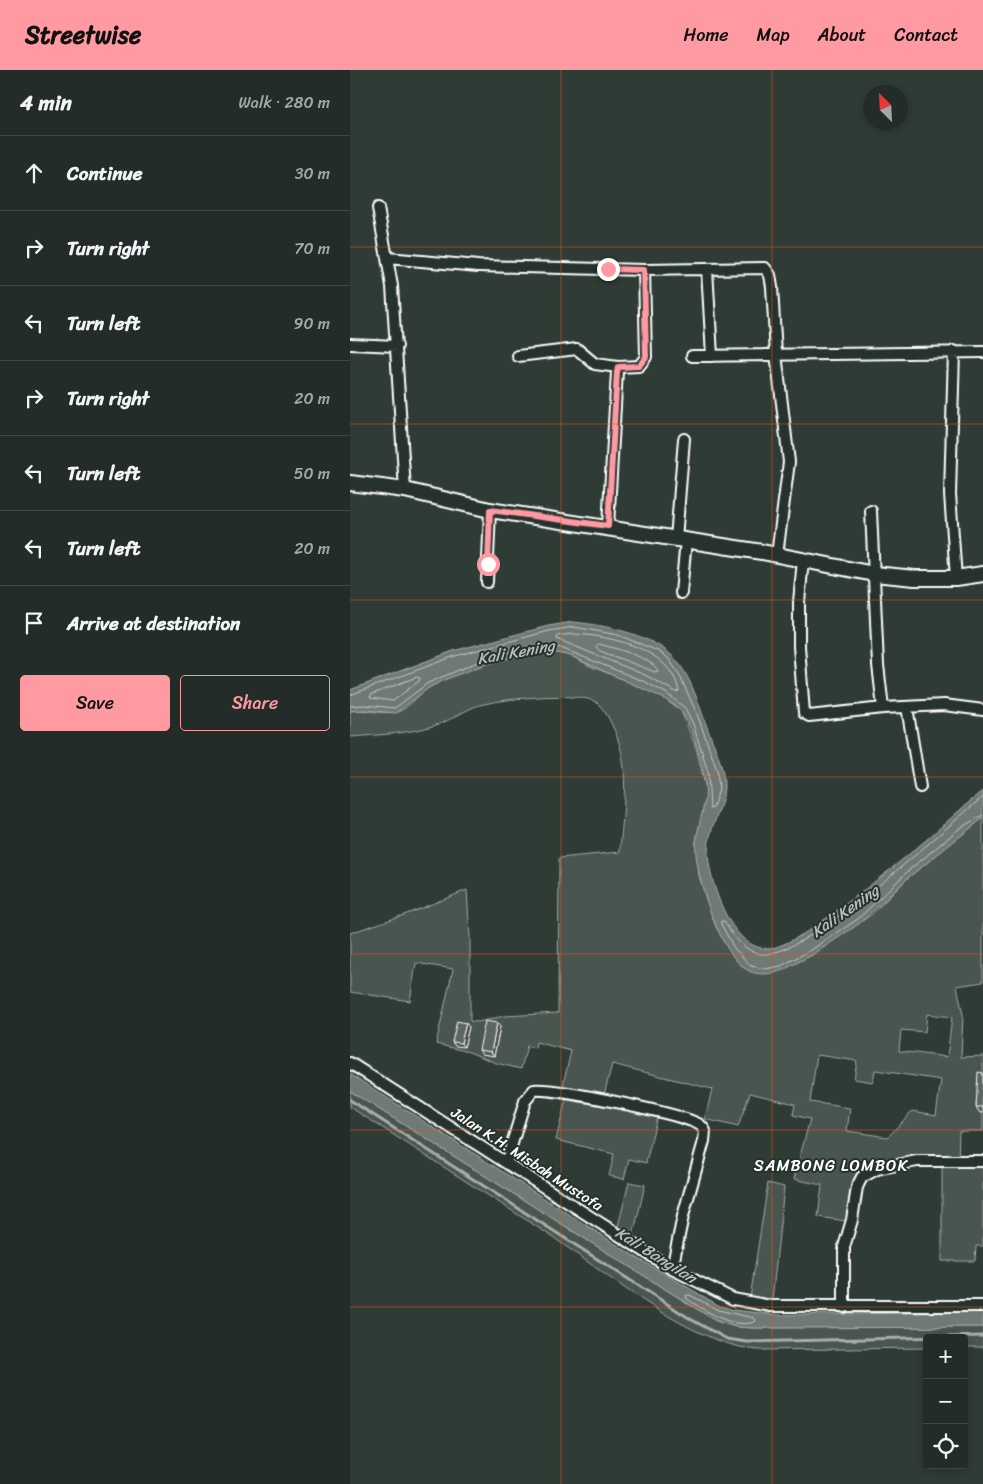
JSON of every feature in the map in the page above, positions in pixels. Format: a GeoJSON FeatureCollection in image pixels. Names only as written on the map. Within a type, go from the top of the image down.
{"type":"FeatureCollection","features":[{"type":"Feature","properties":{"kind":"main road"},"geometry":{"type":"LineString","coordinates":[[350,483],[405,490],[490,510],[608,526],[874,574],[915,578],[956,578],[983,574]]}},
{"type":"Feature","properties":{"kind":"street"},"geometry":{"type":"LineString","coordinates":[[378,208],[392,286],[405,490]]}},
{"type":"Feature","properties":{"kind":"street"},"geometry":{"type":"LineString","coordinates":[[387,258],[478,266],[644,270],[765,268],[772,287],[776,354],[789,462],[777,555]]}},
{"type":"Feature","properties":{"kind":"street"},"geometry":{"type":"LineString","coordinates":[[707,269],[712,356]]}},
{"type":"Feature","properties":{"kind":"street"},"geometry":{"type":"LineString","coordinates":[[518,356],[576,349],[595,364],[618,367],[639,366],[645,361],[644,270]]}},
{"type":"Feature","properties":{"kind":"street"},"geometry":{"type":"LineString","coordinates":[[350,344],[397,346]]}},
{"type":"Feature","properties":{"kind":"street"},"geometry":{"type":"LineString","coordinates":[[954,351],[950,494],[956,578]]}},
{"type":"Feature","properties":{"kind":"street"},"geometry":{"type":"LineString","coordinates":[[692,356],[983,352]]}},
{"type":"Feature","properties":{"kind":"street"},"geometry":{"type":"LineString","coordinates":[[608,526],[618,367]]}},
{"type":"Feature","properties":{"kind":"street"},"geometry":{"type":"LineString","coordinates":[[681,593],[684,439]]}},
{"type":"Feature","properties":{"kind":"street"},"geometry":{"type":"LineString","coordinates":[[487,582],[490,510]]}},
{"type":"Feature","properties":{"kind":"street"},"geometry":{"type":"LineString","coordinates":[[871,511],[883,708]]}},
{"type":"Feature","properties":{"kind":"street"},"geometry":{"type":"LineString","coordinates":[[804,560],[799,611],[804,713],[809,716],[883,708],[944,705],[983,710]]}},
{"type":"Feature","properties":{"kind":"street"},"geometry":{"type":"LineString","coordinates":[[908,707],[920,787]]}},
{"type":"Feature","properties":{"kind":"street","name":"Jalan K.H. Misbah Mustofa"},"geometry":{"type":"LineString","coordinates":[[350,1063],[672,1269],[719,1293],[744,1303],[771,1306],[844,1307],[983,1306]]}},
{"type":"Feature","properties":{"kind":"street"},"geometry":{"type":"LineString","coordinates":[[506,1164],[525,1101],[534,1090],[631,1106],[699,1124],[704,1131],[704,1140],[683,1216],[672,1269]]}},
{"type":"Feature","properties":{"kind":"street"},"geometry":{"type":"LineString","coordinates":[[844,1307],[844,1247],[852,1220],[857,1187],[862,1177],[877,1169],[917,1160],[983,1161]]}},
{"type":"Feature","properties":{"kind":"shaded area"},"geometry":{"type":"Polygon","coordinates":[[[544,650],[571,656],[592,667],[641,686],[681,711],[696,748],[705,785],[706,797],[696,842],[699,876],[716,927],[730,951],[743,967],[774,973],[814,954],[871,915],[910,876],[983,818],[983,982],[957,986],[963,1015],[961,1057],[983,1056],[983,1131],[959,1131],[958,1164],[983,1166],[983,1246],[976,1246],[975,1261],[942,1261],[942,1155],[897,1159],[873,1165],[863,1170],[856,1175],[851,1185],[846,1221],[818,1217],[822,1185],[794,1179],[810,1119],[793,1115],[795,1104],[750,1093],[738,1127],[705,1119],[712,1089],[612,1064],[602,1103],[657,1116],[646,1163],[629,1159],[624,1179],[609,1176],[614,1154],[556,1140],[568,1091],[562,1089],[571,1051],[536,1042],[535,1048],[527,1046],[521,1069],[496,1063],[469,1052],[436,1044],[453,969],[416,963],[410,1001],[350,992],[350,933],[404,915],[467,890],[470,937],[470,1021],[478,1022],[504,1016],[558,1013],[559,858],[620,852],[624,799],[623,759],[616,735],[605,712],[597,703],[588,699],[556,696],[537,697],[484,704],[423,729],[392,734],[350,737],[350,711],[363,710],[388,713],[400,711],[426,690],[443,680],[486,663],[544,650]],[[927,1014],[925,1032],[901,1030],[899,1051],[947,1057],[952,1017],[927,1014]],[[817,1055],[810,1102],[850,1108],[847,1131],[888,1137],[912,1111],[936,1115],[941,1080],[875,1070],[873,1082],[854,1079],[857,1061],[817,1055]]]}},
{"type":"Feature","properties":{"kind":"shaded area"},"geometry":{"type":"Polygon","coordinates":[[[350,1091],[716,1321],[736,1327],[753,1328],[983,1327],[983,1347],[968,1347],[968,1334],[923,1334],[923,1348],[758,1350],[731,1345],[675,1320],[647,1303],[545,1232],[350,1107],[350,1091]]]}},
{"type":"Feature","properties":{"kind":"shaded area"},"geometry":{"type":"Polygon","coordinates":[[[629,1182],[645,1185],[633,1236],[618,1226],[629,1182]]]}},
{"type":"Feature","properties":{"kind":"shaded area"},"geometry":{"type":"Polygon","coordinates":[[[768,1183],[784,1187],[772,1301],[750,1298],[768,1183]]]}},
{"type":"Feature","properties":{"kind":"water","name":"Kali Kening"},"geometry":{"type":"Polygon","coordinates":[[[573,622],[614,629],[656,644],[677,661],[687,676],[719,758],[724,781],[721,804],[708,845],[710,868],[720,901],[728,918],[738,933],[750,943],[763,948],[779,946],[812,928],[895,865],[983,791],[983,818],[910,876],[860,923],[814,954],[783,970],[757,974],[749,971],[739,963],[729,951],[713,919],[707,901],[696,855],[697,834],[705,799],[704,779],[691,729],[677,707],[663,698],[571,656],[544,650],[489,663],[449,678],[430,687],[396,713],[364,710],[350,711],[350,690],[453,651],[548,626],[573,622]]]}},
{"type":"Feature","properties":{"kind":"water"},"geometry":{"type":"Polygon","coordinates":[[[350,1074],[639,1259],[720,1306],[734,1310],[778,1315],[983,1312],[983,1327],[753,1328],[736,1327],[716,1321],[350,1091],[350,1074]]]}},
{"type":"Feature","properties":{"kind":"building"},"geometry":{"type":"Polygon","coordinates":[[[457,1021],[466,1023],[461,1043],[452,1042],[457,1021]]]}},
{"type":"Feature","properties":{"kind":"building"},"geometry":{"type":"Polygon","coordinates":[[[485,1021],[497,1023],[491,1052],[479,1050],[485,1021]]]}},
{"type":"Feature","properties":{"kind":"building"},"geometry":{"type":"Polygon","coordinates":[[[978,1072],[983,1073],[983,1107],[976,1107],[978,1072]]]}},
{"type":"Feature","properties":{"kind":"waterway"},"geometry":{"type":"LineString","coordinates":[[350,1100],[692,1320],[727,1339],[747,1342],[983,1336]]}},
{"type":"Feature","properties":{"kind":"district","name":"SAMBONG LOMBOK"},"geometry":{"type":"Point","coordinates":[831,1165]}},
{"type":"Feature","properties":{"kind":"route"},"geometry":{"type":"LineString","coordinates":[[488,564],[490,510],[608,526],[618,367],[642,365],[646,357],[644,270],[608,269]]}},
{"type":"Feature","properties":{"kind":"water label","name":"Kali Bangilan"},"geometry":{"type":"Point","coordinates":[656,1255]}}]}
